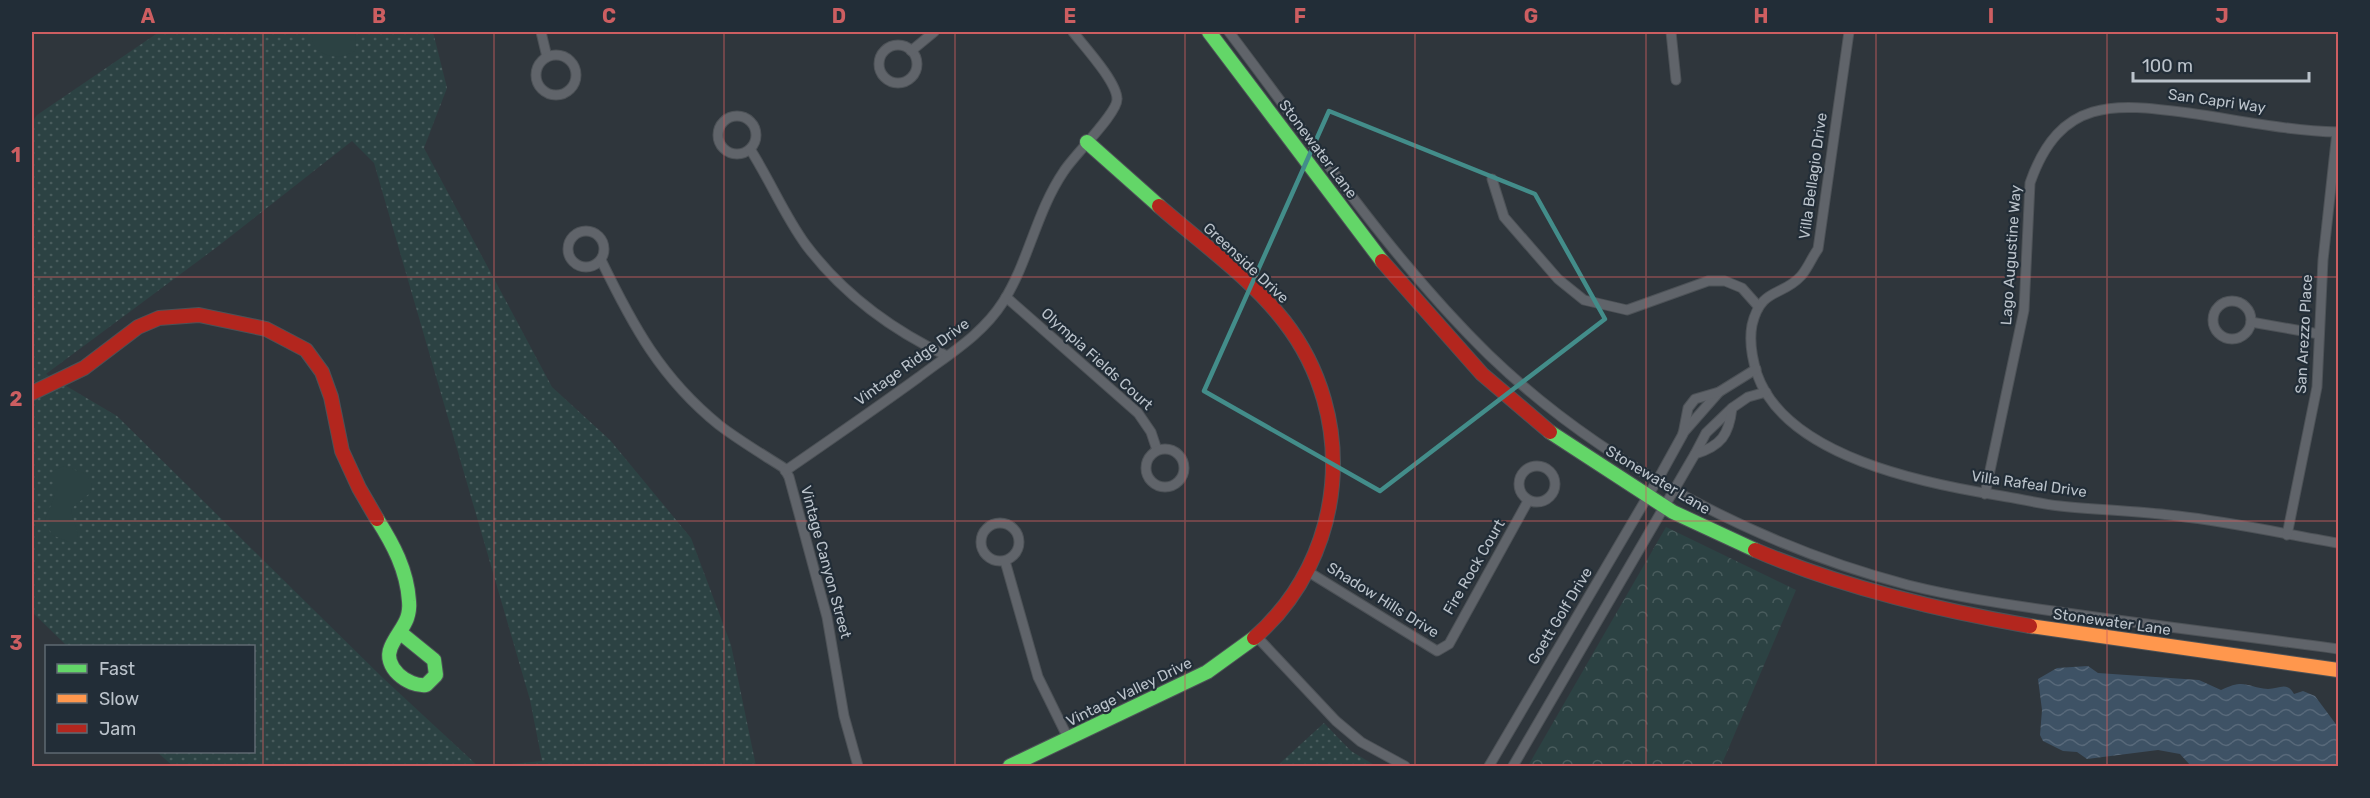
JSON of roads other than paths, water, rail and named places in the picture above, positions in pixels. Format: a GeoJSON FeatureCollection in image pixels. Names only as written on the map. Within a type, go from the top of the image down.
{"type":"FeatureCollection","features":[{"type":"Feature","properties":{"kind":"street"},"geometry":{"type":"LineString","coordinates":[[541,32],[547,57]]}},
{"type":"Feature","properties":{"kind":"street"},"geometry":{"type":"LineString","coordinates":[[911,51],[934,32]]}},
{"type":"Feature","properties":{"kind":"street","name":"Vintage Ridge Drive"},"geometry":{"type":"LineString","coordinates":[[785,471],[947,356],[985,326],[1006,297],[1023,264],[1040,214],[1064,170],[1114,112],[1118,99],[1110,82],[1073,32]]}},
{"type":"Feature","properties":{"kind":"street","name":"Stonewater Lane"},"geometry":{"type":"LineString","coordinates":[[1209,32],[1391,271],[1470,363],[1540,423],[1663,506],[1710,530],[1793,565],[1862,589],[1921,604],[2020,626],[2338,670]]}},
{"type":"Feature","properties":{"kind":"street","name":"Stonewater Lane"},"geometry":{"type":"LineString","coordinates":[[1229,32],[1395,250],[1491,356],[1542,400],[1596,440],[1674,489],[1770,537],[1838,563],[1911,585],[1965,597],[2128,622],[2338,649]]}},
{"type":"Feature","properties":{"kind":"street"},"geometry":{"type":"LineString","coordinates":[[1671,32],[1676,80]]}},
{"type":"Feature","properties":{"kind":"street","name":"Villa Bellagio Drive"},"geometry":{"type":"LineString","coordinates":[[1758,306],[1770,294],[1801,276],[1818,249],[1850,32]]}},
{"type":"Feature","properties":{"kind":"street"},"geometry":{"type":"LineString","coordinates":[[894,46],[911,51],[917,62],[914,74],[904,82],[887,80],[879,63],[884,52],[894,46]]}},
{"type":"Feature","properties":{"kind":"street"},"geometry":{"type":"LineString","coordinates":[[561,55],[572,63],[577,75],[576,82],[567,93],[554,95],[538,85],[538,66],[547,57],[561,55]]}},
{"type":"Feature","properties":{"kind":"street","name":"San Capri Way"},"geometry":{"type":"LineString","coordinates":[[2062,131],[2091,111],[2128,105],[2338,132]]}},
{"type":"Feature","properties":{"kind":"street"},"geometry":{"type":"LineString","coordinates":[[745,118],[754,126],[756,139],[750,149],[738,154],[723,147],[720,129],[727,120],[745,118]]}},
{"type":"Feature","properties":{"kind":"street","name":"Lago Augustine Way"},"geometry":{"type":"LineString","coordinates":[[1985,494],[2024,310],[2030,183],[2045,151],[2062,131]]}},
{"type":"Feature","properties":{"kind":"street","name":"San Arezzo Place"},"geometry":{"type":"LineString","coordinates":[[2287,535],[2313,411],[2323,260],[2338,132]]}},
{"type":"Feature","properties":{"kind":"street","name":"Greenside Drive"},"geometry":{"type":"LineString","coordinates":[[1087,142],[1271,306],[1297,338],[1309,361],[1326,405],[1334,464],[1327,522],[1307,571],[1282,612],[1258,638]]}},
{"type":"Feature","properties":{"kind":"street"},"geometry":{"type":"LineString","coordinates":[[750,149],[806,245],[832,274],[878,316],[947,356]]}},
{"type":"Feature","properties":{"kind":"street"},"geometry":{"type":"LineString","coordinates":[[1492,179],[1504,217],[1558,279],[1584,300],[1627,310],[1708,281],[1725,281],[1742,288],[1758,306],[1752,326],[1751,343],[1756,369]]}},
{"type":"Feature","properties":{"kind":"street","name":"Vintage Canyon Street"},"geometry":{"type":"LineString","coordinates":[[601,260],[585,267],[574,262],[568,251],[571,239],[580,231],[597,233],[604,243],[601,260],[635,330],[661,368],[688,398],[719,425],[785,471],[827,617],[844,716],[858,766]]}},
{"type":"Feature","properties":{"kind":"street","name":"Olympia Fields Court"},"geometry":{"type":"LineString","coordinates":[[1006,297],[1138,413],[1151,432],[1157,450]]}},
{"type":"Feature","properties":{"kind":"street"},"geometry":{"type":"LineString","coordinates":[[2232,301],[2244,305],[2251,322],[2247,333],[2241,338],[2229,340],[2218,334],[2212,322],[2216,309],[2232,301]]}},
{"type":"Feature","properties":{"kind":"street"},"geometry":{"type":"LineString","coordinates":[[32,393],[92,363],[142,324],[172,314],[189,314],[263,328],[295,342],[308,352],[322,370],[327,382],[342,448],[355,483],[390,538],[401,563],[409,600],[408,616],[402,634]]}},
{"type":"Feature","properties":{"kind":"street"},"geometry":{"type":"LineString","coordinates":[[2251,322],[2319,334]]}},
{"type":"Feature","properties":{"kind":"street","name":"Goett Golf Drive"},"geometry":{"type":"LineString","coordinates":[[1488,766],[1683,434],[1719,392],[1756,369]]}},
{"type":"Feature","properties":{"kind":"street","name":"Villa Rafeal Drive"},"geometry":{"type":"LineString","coordinates":[[1756,369],[1766,392],[1791,422],[1804,432],[1841,452],[1924,481],[2058,506],[2191,517],[2338,543]]}},
{"type":"Feature","properties":{"kind":"street"},"geometry":{"type":"LineString","coordinates":[[1513,766],[1706,433],[1732,408],[1748,397],[1766,392]]}},
{"type":"Feature","properties":{"kind":"street"},"geometry":{"type":"LineString","coordinates":[[1695,454],[1707,451],[1722,440],[1730,428],[1732,408]]}},
{"type":"Feature","properties":{"kind":"street"},"geometry":{"type":"LineString","coordinates":[[1170,449],[1176,452],[1183,463],[1182,476],[1173,485],[1155,484],[1147,476],[1146,464],[1157,450],[1170,449]]}},
{"type":"Feature","properties":{"kind":"street"},"geometry":{"type":"LineString","coordinates":[[1534,466],[1546,468],[1554,478],[1554,490],[1540,502],[1528,501],[1520,492],[1521,476],[1534,466]]}},
{"type":"Feature","properties":{"kind":"street","name":"Fire Rock Court"},"geometry":{"type":"LineString","coordinates":[[1444,648],[1449,644],[1528,501]]}},
{"type":"Feature","properties":{"kind":"street"},"geometry":{"type":"LineString","coordinates":[[998,523],[1011,526],[1018,536],[1018,549],[1005,561],[998,561],[987,556],[981,545],[987,528],[998,523]]}},
{"type":"Feature","properties":{"kind":"street"},"geometry":{"type":"LineString","coordinates":[[1005,561],[1038,677],[1069,740]]}},
{"type":"Feature","properties":{"kind":"street","name":"Shadow Hills Drive"},"geometry":{"type":"LineString","coordinates":[[1307,571],[1414,635],[1430,648],[1437,651],[1444,648]]}},
{"type":"Feature","properties":{"kind":"street"},"geometry":{"type":"LineString","coordinates":[[1258,638],[1336,721],[1361,742],[1405,766]]}},
{"type":"Feature","properties":{"kind":"street","name":"Vintage Valley Drive"},"geometry":{"type":"LineString","coordinates":[[1010,766],[1069,740],[1207,672],[1235,656],[1258,638]]}},
{"type":"Feature","properties":{"kind":"water"},"geometry":{"type":"Polygon","coordinates":[[[2088,666],[2098,673],[2199,680],[2221,690],[2235,684],[2245,684],[2268,689],[2286,687],[2294,694],[2303,691],[2315,696],[2338,727],[2338,766],[2191,766],[2180,754],[2158,750],[2087,759],[2077,752],[2063,751],[2043,741],[2040,735],[2042,710],[2038,679],[2057,668],[2088,666]]]}}]}
